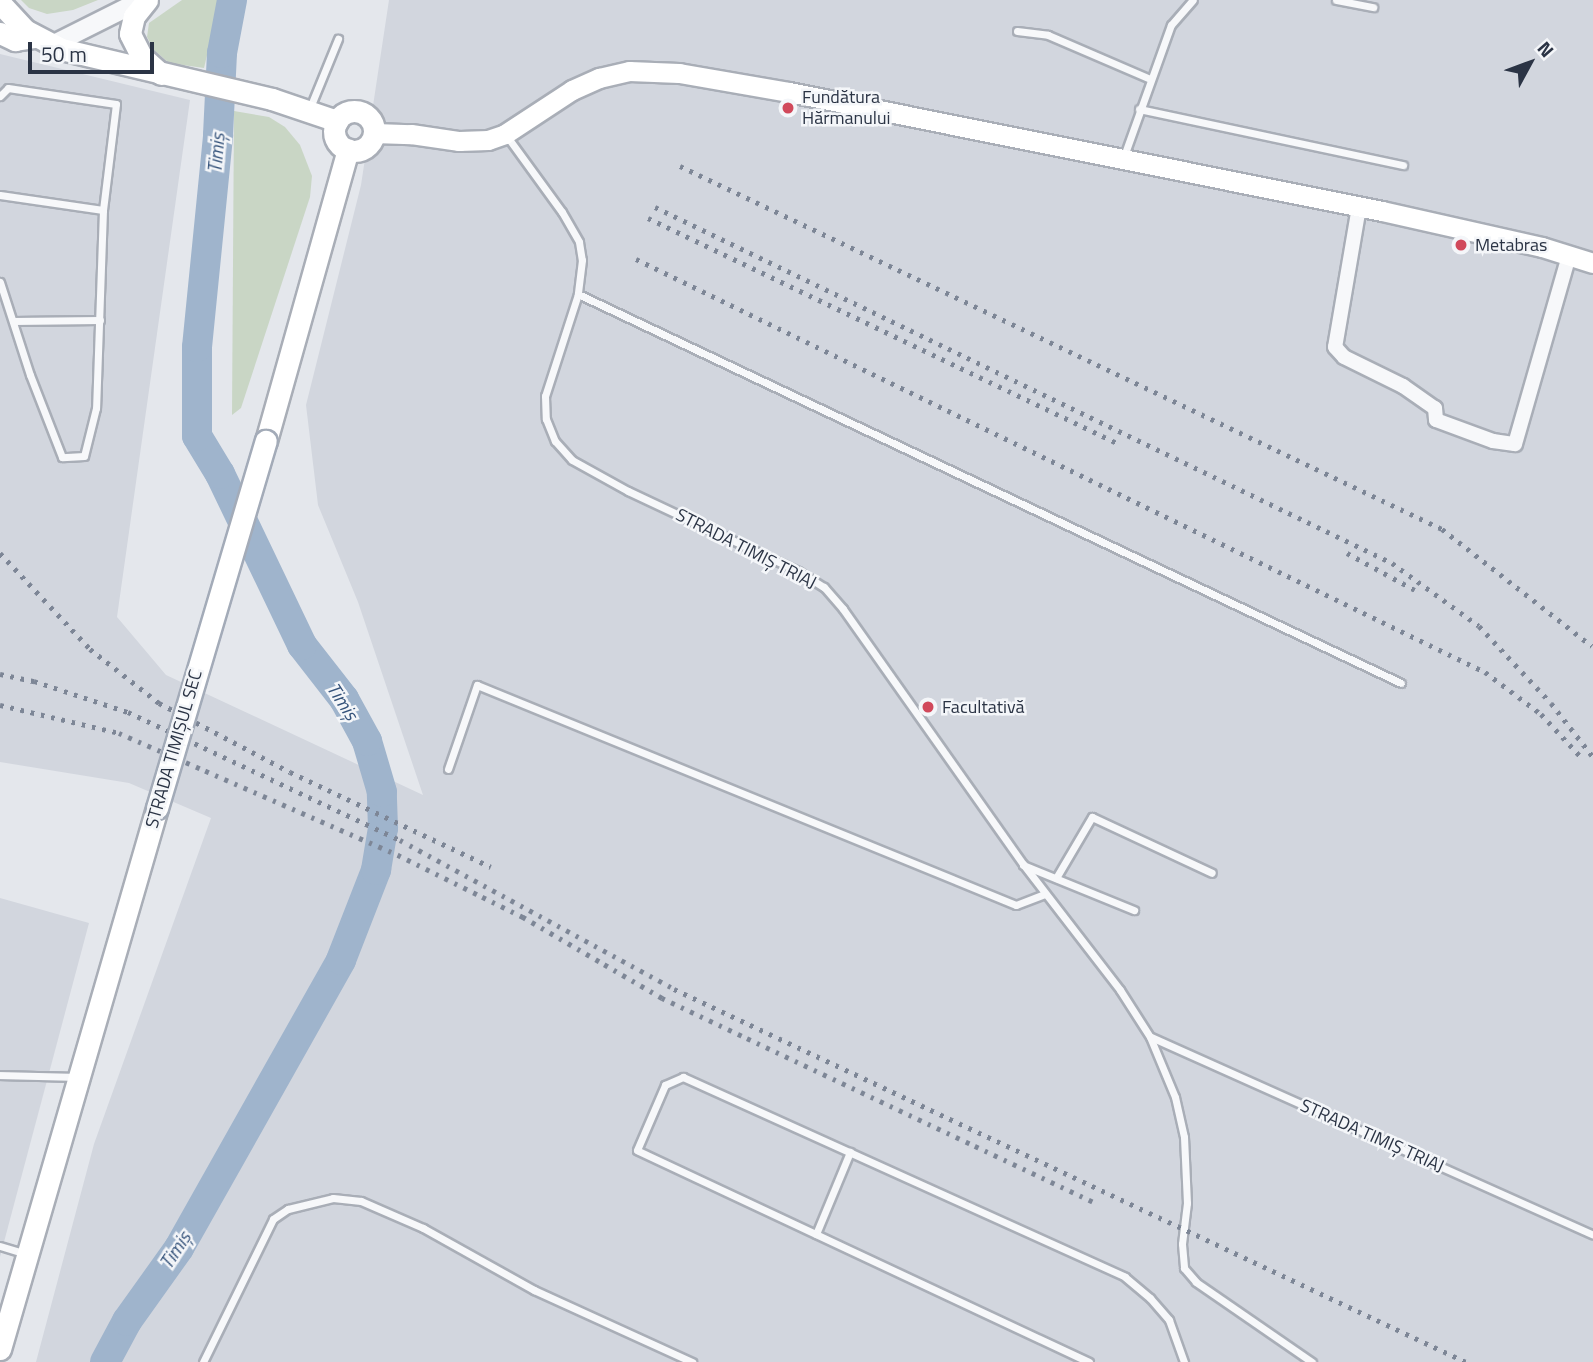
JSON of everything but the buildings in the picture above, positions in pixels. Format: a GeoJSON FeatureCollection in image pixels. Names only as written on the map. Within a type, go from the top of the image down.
{"type":"FeatureCollection","features":[{"type":"Feature","properties":{"kind":"main road"},"geometry":{"type":"LineString","coordinates":[[145,0],[133,19],[130,34],[139,52],[163,75]]}},
{"type":"Feature","properties":{"kind":"main road"},"geometry":{"type":"LineString","coordinates":[[0,3],[16,23],[43,41]]}},
{"type":"Feature","properties":{"kind":"main road"},"geometry":{"type":"LineString","coordinates":[[0,33],[15,40],[43,41],[163,75],[272,99],[337,121]]}},
{"type":"Feature","properties":{"kind":"main road"},"geometry":{"type":"LineString","coordinates":[[374,132],[473,141],[505,134],[586,83],[613,73],[646,70],[737,82],[1359,207],[1593,263]]}},
{"type":"Feature","properties":{"kind":"main road"},"geometry":{"type":"LineString","coordinates":[[346,112],[359,112],[370,120],[374,132],[363,148],[348,149],[336,140],[337,121],[346,112]]}},
{"type":"Feature","properties":{"kind":"main road","name":"STRADA TIMIȘUL SEC"},"geometry":{"type":"LineString","coordinates":[[0,1349],[266,441],[348,149]]}},
{"type":"Feature","properties":{"kind":"street"},"geometry":{"type":"LineString","coordinates":[[43,41],[145,0]]}},
{"type":"Feature","properties":{"kind":"street"},"geometry":{"type":"LineString","coordinates":[[1359,207],[1335,347],[1343,357],[1403,386],[1436,408],[1436,420],[1493,441],[1515,443],[1569,256]]}},
{"type":"Feature","properties":{"kind":"lane"},"geometry":{"type":"LineString","coordinates":[[1122,160],[1171,25],[1193,0]]}},
{"type":"Feature","properties":{"kind":"lane"},"geometry":{"type":"LineString","coordinates":[[1336,0],[1373,7]]}},
{"type":"Feature","properties":{"kind":"lane"},"geometry":{"type":"LineString","coordinates":[[1017,31],[1048,35],[1150,79]]}},
{"type":"Feature","properties":{"kind":"lane"},"geometry":{"type":"LineString","coordinates":[[309,111],[338,39]]}},
{"type":"Feature","properties":{"kind":"lane"},"geometry":{"type":"LineString","coordinates":[[0,96],[8,88],[116,104],[103,210],[96,408],[84,456],[62,457],[0,282]]}},
{"type":"Feature","properties":{"kind":"lane"},"geometry":{"type":"LineString","coordinates":[[1139,109],[1403,165]]}},
{"type":"Feature","properties":{"kind":"lane","name":"STRADA TIMIȘ TRIAJ"},"geometry":{"type":"LineString","coordinates":[[505,134],[562,212],[579,242],[582,260],[578,293],[545,396],[545,419],[555,441],[572,460],[628,491],[798,571],[824,587],[843,609],[1023,864],[1120,990],[1150,1037],[1175,1097],[1184,1137],[1187,1203],[1182,1244],[1184,1268],[1196,1282],[1312,1362]]}},
{"type":"Feature","properties":{"kind":"lane"},"geometry":{"type":"LineString","coordinates":[[0,195],[103,210]]}},
{"type":"Feature","properties":{"kind":"lane"},"geometry":{"type":"LineString","coordinates":[[578,293],[1401,683]]}},
{"type":"Feature","properties":{"kind":"lane"},"geometry":{"type":"LineString","coordinates":[[13,321],[100,320]]}},
{"type":"Feature","properties":{"kind":"lane"},"geometry":{"type":"LineString","coordinates":[[448,769],[477,685],[1016,905],[1045,894]]}},
{"type":"Feature","properties":{"kind":"lane"},"geometry":{"type":"LineString","coordinates":[[1056,878],[1091,817],[1212,873]]}},
{"type":"Feature","properties":{"kind":"lane"},"geometry":{"type":"LineString","coordinates":[[1023,864],[1134,911]]}},
{"type":"Feature","properties":{"kind":"lane","name":"STRADA TIMIȘ TRIAJ"},"geometry":{"type":"LineString","coordinates":[[1150,1037],[1593,1235]]}},
{"type":"Feature","properties":{"kind":"lane"},"geometry":{"type":"LineString","coordinates":[[0,1075],[79,1077]]}},
{"type":"Feature","properties":{"kind":"lane"},"geometry":{"type":"LineString","coordinates":[[1089,1362],[637,1150],[665,1085],[683,1077],[1125,1277],[1150,1298],[1169,1321],[1184,1362]]}},
{"type":"Feature","properties":{"kind":"lane"},"geometry":{"type":"LineString","coordinates":[[816,1234],[850,1152]]}},
{"type":"Feature","properties":{"kind":"lane"},"geometry":{"type":"LineString","coordinates":[[203,1362],[274,1219],[288,1209],[333,1198],[361,1201],[423,1228],[534,1290],[692,1362]]}},
{"type":"Feature","properties":{"kind":"lane"},"geometry":{"type":"LineString","coordinates":[[0,1246],[27,1254]]}},
{"type":"Feature","properties":{"kind":"shaded area"},"geometry":{"type":"Polygon","coordinates":[[[389,0],[1593,0],[1593,1362],[36,1362],[94,1144],[211,818],[129,783],[0,762],[0,54],[190,100],[117,617],[166,675],[423,795],[358,602],[318,505],[306,405],[361,185],[389,0]]]}},
{"type":"Feature","properties":{"kind":"shaded area"},"geometry":{"type":"Polygon","coordinates":[[[0,898],[89,923],[0,1257],[0,898]]]}},
{"type":"Feature","properties":{"kind":"green space"},"geometry":{"type":"Polygon","coordinates":[[[21,0],[98,0],[73,10],[47,14],[29,8],[21,0]]]}},
{"type":"Feature","properties":{"kind":"green space"},"geometry":{"type":"Polygon","coordinates":[[[182,0],[220,0],[204,68],[169,63],[154,50],[147,37],[149,23],[182,0]]]}},
{"type":"Feature","properties":{"kind":"green space"},"geometry":{"type":"Polygon","coordinates":[[[234,111],[269,117],[285,127],[300,145],[312,176],[310,197],[241,408],[232,415],[234,111]]]}},
{"type":"Feature","properties":{"kind":"waterway","name":"Timiș"},"geometry":{"type":"LineString","coordinates":[[105,1362],[127,1321],[179,1248],[341,960],[376,870],[383,828],[382,792],[367,741],[344,699],[302,645],[220,474],[197,436],[197,347],[218,135],[222,53],[232,0]]}},
{"type":"Feature","properties":{"kind":"railway"},"geometry":{"type":"LineString","coordinates":[[680,166],[1442,529],[1592,646]]}},
{"type":"Feature","properties":{"kind":"railway"},"geometry":{"type":"LineString","coordinates":[[655,207],[1392,563],[1479,626],[1551,703],[1593,757]]}},
{"type":"Feature","properties":{"kind":"railway"},"geometry":{"type":"LineString","coordinates":[[648,218],[1117,443]]}},
{"type":"Feature","properties":{"kind":"railway"},"geometry":{"type":"LineString","coordinates":[[636,259],[1485,672],[1541,714],[1580,756]]}},
{"type":"Feature","properties":{"kind":"railway"},"geometry":{"type":"LineString","coordinates":[[0,553],[90,649],[159,703],[290,772],[491,867]]}},
{"type":"Feature","properties":{"kind":"railway"},"geometry":{"type":"LineString","coordinates":[[1347,553],[1415,590]]}},
{"type":"Feature","properties":{"kind":"railway"},"geometry":{"type":"LineString","coordinates":[[0,674],[34,681],[128,712],[400,840],[674,989],[1466,1362]]}},
{"type":"Feature","properties":{"kind":"railway"},"geometry":{"type":"LineString","coordinates":[[0,705],[119,733],[398,855],[523,917],[662,998],[1098,1204]]}},
{"type":"Feature","properties":{"kind":"place","name":"Fundătura Hărmanului"},"geometry":{"type":"Point","coordinates":[788,108]}},
{"type":"Feature","properties":{"kind":"place","name":"Metabras"},"geometry":{"type":"Point","coordinates":[1461,245]}},
{"type":"Feature","properties":{"kind":"place","name":"Facultativă"},"geometry":{"type":"Point","coordinates":[928,707]}}]}
